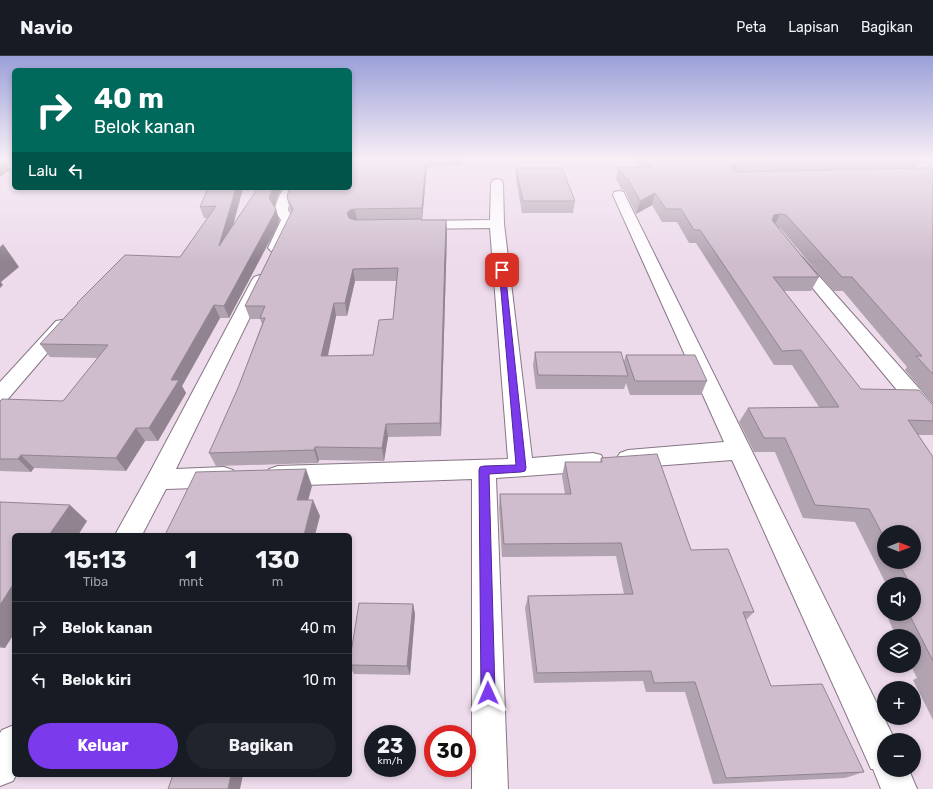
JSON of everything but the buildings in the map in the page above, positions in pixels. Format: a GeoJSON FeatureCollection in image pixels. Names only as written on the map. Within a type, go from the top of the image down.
{"type":"FeatureCollection","features":[{"type":"Feature","properties":{"kind":"street"},"geometry":{"type":"LineString","coordinates":[[129,533],[159,479],[286,226],[288,220],[281,210],[287,193]]}},
{"type":"Feature","properties":{"kind":"street"},"geometry":{"type":"LineString","coordinates":[[497,193],[497,224],[521,468]]}},
{"type":"Feature","properties":{"kind":"street"},"geometry":{"type":"LineString","coordinates":[[619,195],[877,741]]}},
{"type":"Feature","properties":{"kind":"street"},"geometry":{"type":"LineString","coordinates":[[403,225],[497,224]]}},
{"type":"Feature","properties":{"kind":"street"},"geometry":{"type":"LineString","coordinates":[[788,249],[810,277],[933,418]]}},
{"type":"Feature","properties":{"kind":"street"},"geometry":{"type":"LineString","coordinates":[[0,395],[71,315]]}},
{"type":"Feature","properties":{"kind":"street"},"geometry":{"type":"LineString","coordinates":[[159,479],[484,470],[740,450]]}},
{"type":"Feature","properties":{"kind":"street"},"geometry":{"type":"LineString","coordinates":[[484,470],[490,789]]}},
{"type":"Feature","properties":{"kind":"street"},"geometry":{"type":"LineString","coordinates":[[0,768],[12,746]]}},
{"type":"Feature","properties":{"kind":"street"},"geometry":{"type":"LineString","coordinates":[[894,777],[899,789]]}},
{"type":"Feature","properties":{"kind":"route"},"geometry":{"type":"LineString","coordinates":[[488,693],[484,470],[521,468],[515,392],[502,270]]}}]}
